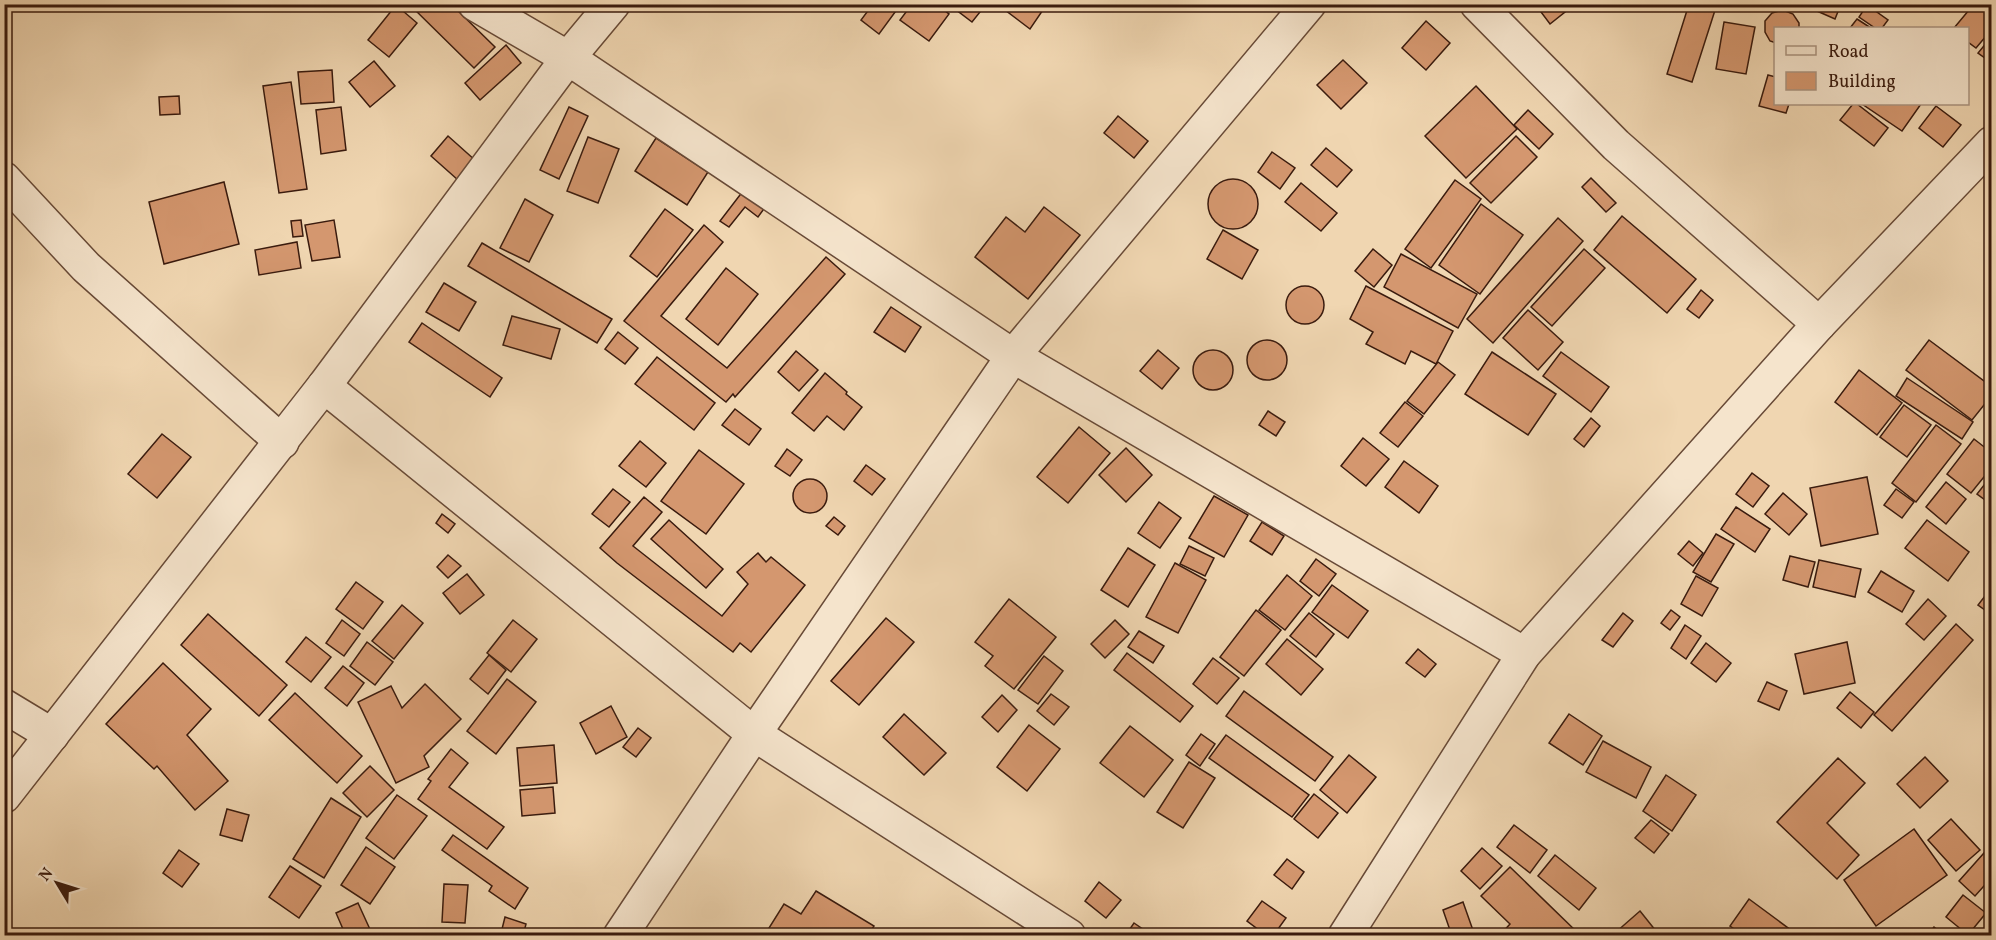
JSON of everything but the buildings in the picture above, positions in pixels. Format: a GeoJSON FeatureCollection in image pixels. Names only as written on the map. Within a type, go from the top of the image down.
{"type":"FeatureCollection","features":[{"type":"Feature","properties":{"kind":"street"},"geometry":{"type":"LineString","coordinates":[[475,4],[568,58],[1013,356],[1524,654]]}},
{"type":"Feature","properties":{"kind":"street"},"geometry":{"type":"LineString","coordinates":[[4,796],[282,442],[568,58],[613,4]]}},
{"type":"Feature","properties":{"kind":"street"},"geometry":{"type":"LineString","coordinates":[[621,936],[754,734],[1013,356],[1309,4]]}},
{"type":"Feature","properties":{"kind":"street"},"geometry":{"type":"LineString","coordinates":[[1477,4],[1616,145],[1819,324]]}},
{"type":"Feature","properties":{"kind":"street"},"geometry":{"type":"LineString","coordinates":[[1345,936],[1524,654],[1819,324],[1992,143]]}},
{"type":"Feature","properties":{"kind":"street"},"geometry":{"type":"LineString","coordinates":[[4,179],[86,267],[282,442]]}},
{"type":"Feature","properties":{"kind":"street"},"geometry":{"type":"LineString","coordinates":[[324,386],[754,734],[1069,936]]}},
{"type":"Feature","properties":{"kind":"street"},"geometry":{"type":"LineString","coordinates":[[4,706],[52,735]]}}]}
